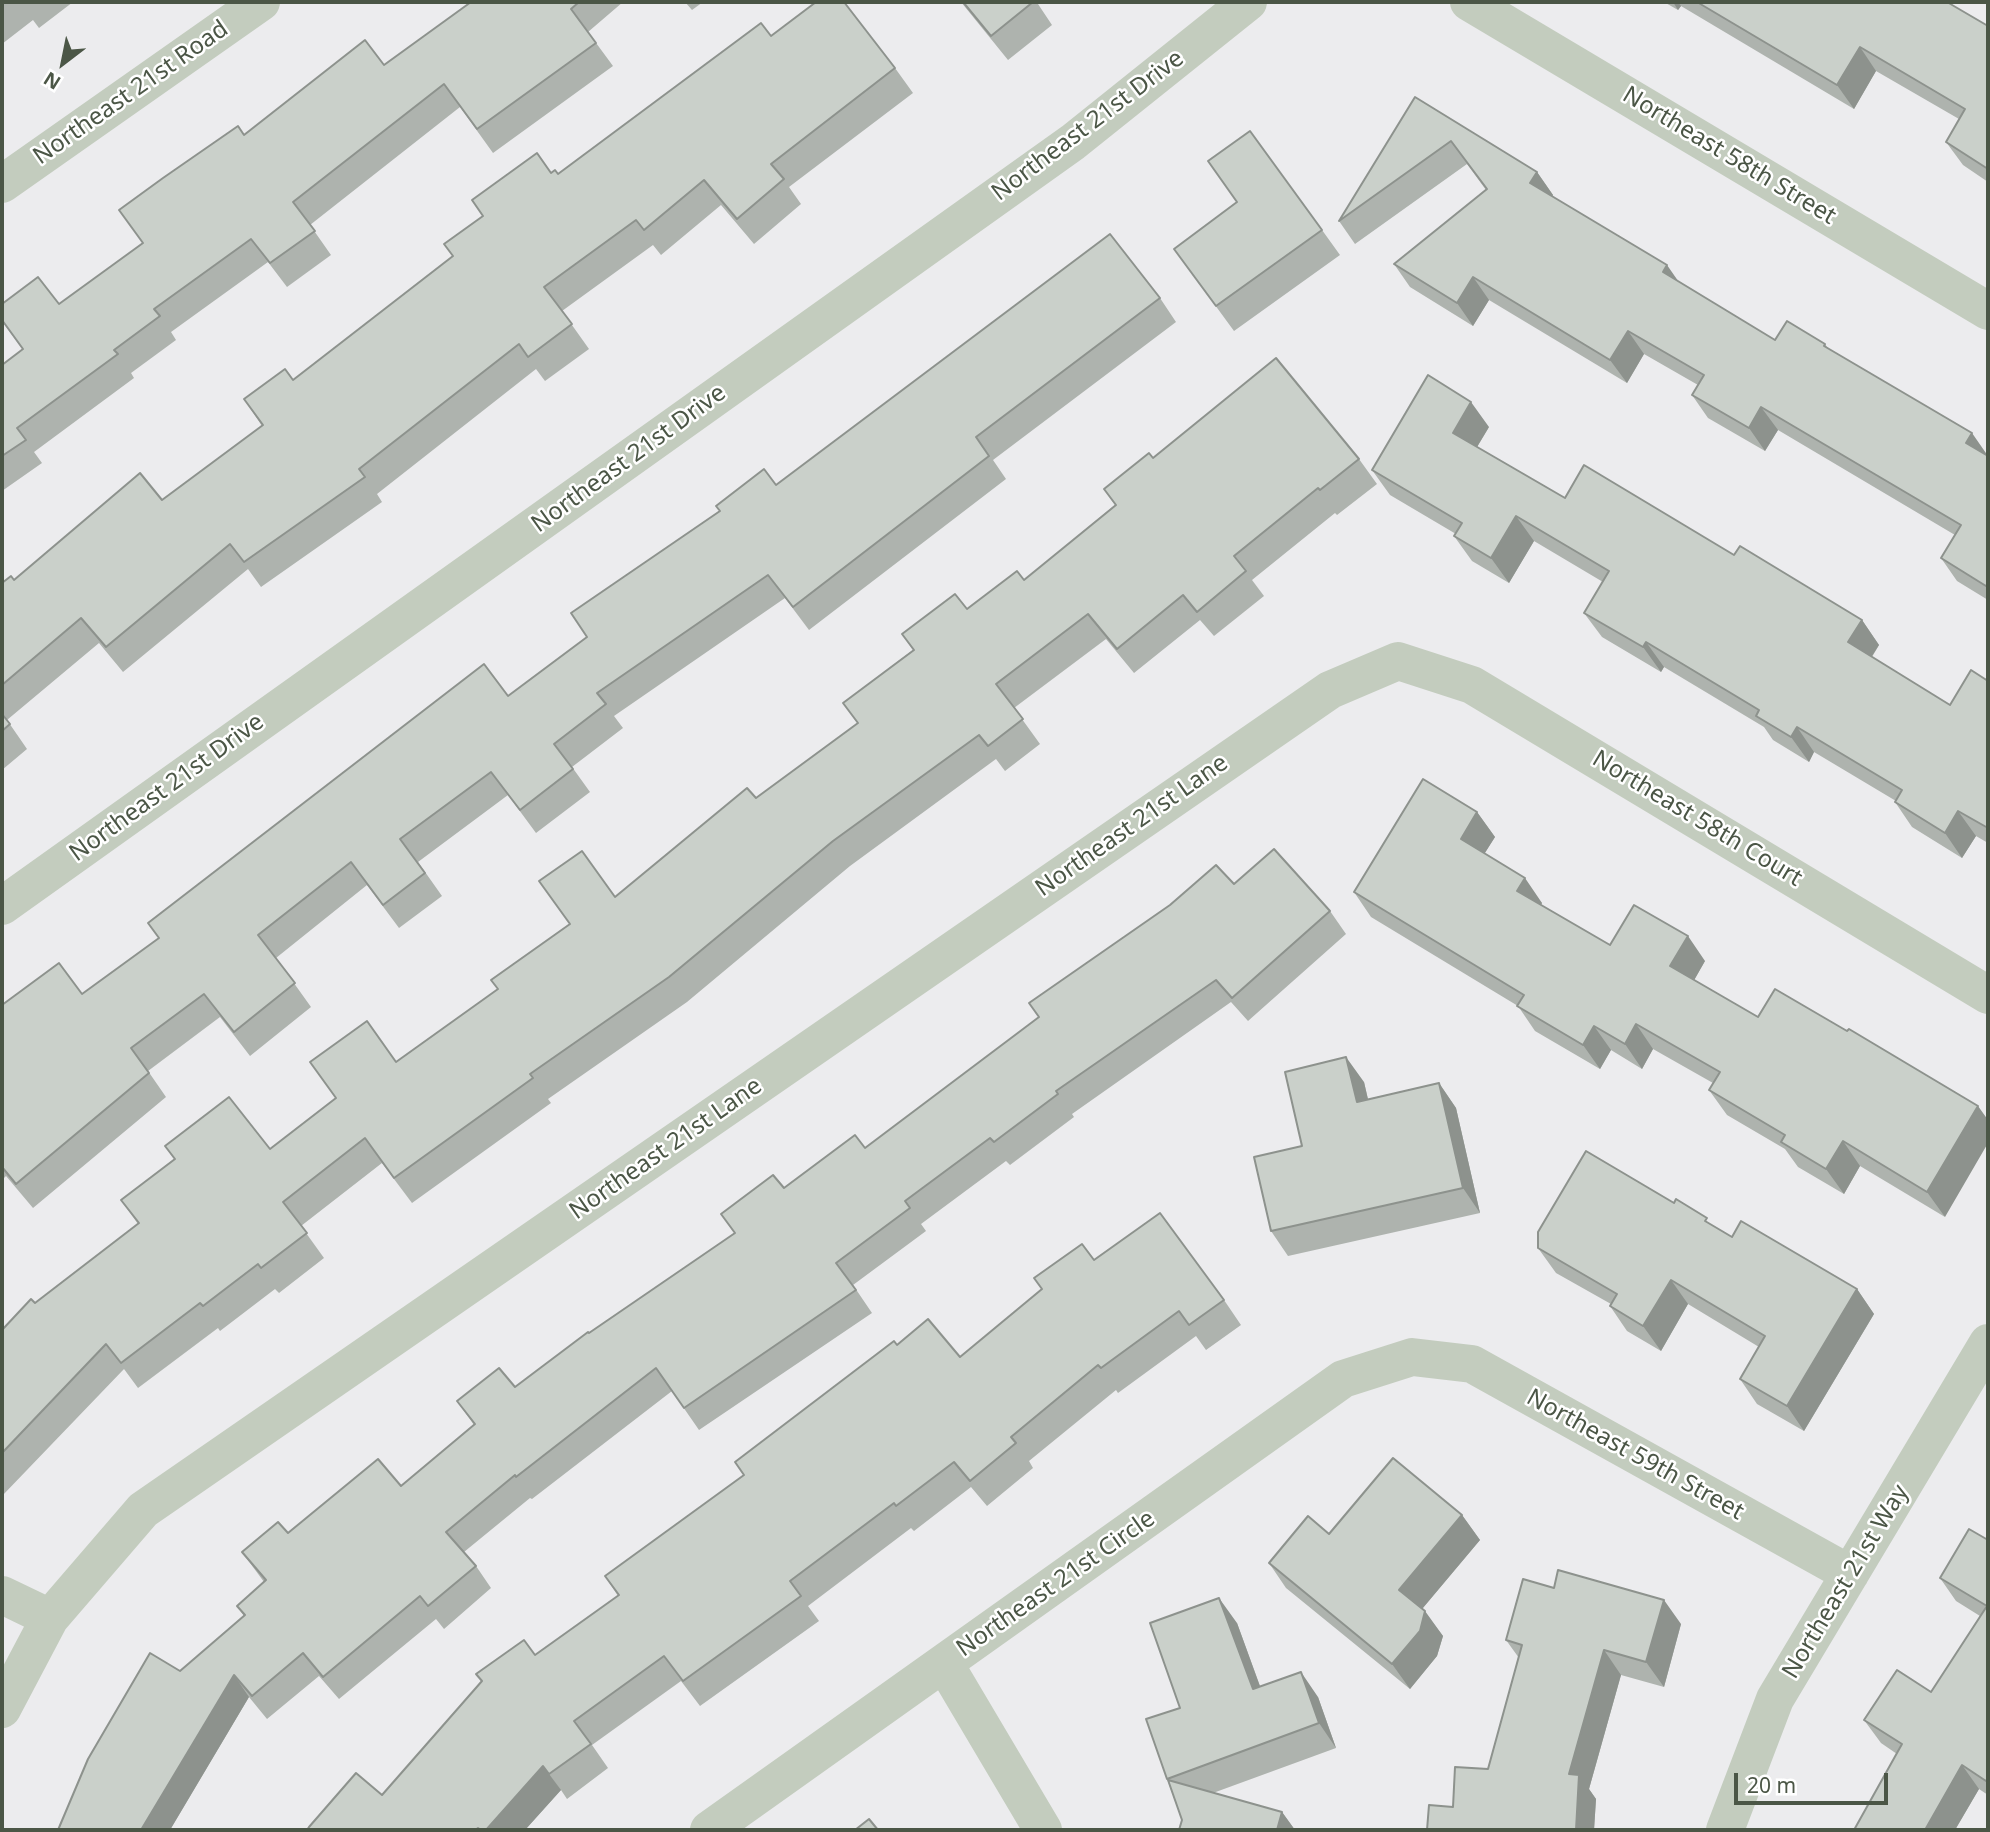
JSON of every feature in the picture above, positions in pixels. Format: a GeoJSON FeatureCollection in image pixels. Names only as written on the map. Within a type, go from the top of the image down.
{"type":"FeatureCollection","features":[{"type":"Feature","properties":{"kind":"street","name":"Northeast 21st Drive"},"geometry":{"type":"LineString","coordinates":[[2,906],[1073,142],[1248,2]]}},
{"type":"Feature","properties":{"kind":"street","name":"Northeast 58th Street"},"geometry":{"type":"LineString","coordinates":[[1469,2],[1988,311]]}},
{"type":"Feature","properties":{"kind":"street","name":"Northeast 21st Road"},"geometry":{"type":"LineString","coordinates":[[2,184],[236,9]]}},
{"type":"Feature","properties":{"kind":"street","name":"Northeast 58th Court"},"geometry":{"type":"LineString","coordinates":[[1398,661],[1472,685],[1988,995]]}},
{"type":"Feature","properties":{"kind":"street","name":"Northeast 21st Lane"},"geometry":{"type":"LineString","coordinates":[[2,1709],[50,1618],[143,1510],[1330,690],[1398,661]]}},
{"type":"Feature","properties":{"kind":"street","name":"Northeast 21st Way"},"geometry":{"type":"LineString","coordinates":[[1725,1830],[1775,1699],[1988,1343]]}},
{"type":"Feature","properties":{"kind":"street","name":"Northeast 59th Street"},"geometry":{"type":"LineString","coordinates":[[1412,1357],[1472,1364],[1850,1574]]}},
{"type":"Feature","properties":{"kind":"street","name":"Northeast 21st Circle"},"geometry":{"type":"LineString","coordinates":[[709,1830],[1343,1379],[1412,1357]]}},
{"type":"Feature","properties":{"kind":"street"},"geometry":{"type":"LineString","coordinates":[[2,1595],[50,1618]]}},
{"type":"Feature","properties":{"kind":"street"},"geometry":{"type":"LineString","coordinates":[[944,1663],[1043,1830]]}},
{"type":"Feature","properties":{"kind":"building"},"geometry":{"type":"Polygon","coordinates":[[[471,2],[579,2],[571,9],[596,43],[477,129],[444,84],[293,202],[315,231],[270,263],[251,239],[154,309],[160,316],[114,350],[118,354],[17,428],[26,440],[2,456],[2,365],[23,349],[2,320],[2,304],[38,277],[59,304],[143,243],[119,210],[238,126],[244,135],[365,40],[384,65],[471,2]]]}},
{"type":"Feature","properties":{"kind":"building"},"geometry":{"type":"Polygon","coordinates":[[[816,2],[844,2],[895,68],[771,164],[784,179],[737,219],[704,180],[644,230],[636,220],[544,287],[572,324],[528,357],[519,344],[359,469],[365,477],[244,562],[230,544],[106,647],[81,618],[2,685],[2,583],[11,576],[14,580],[140,473],[162,500],[263,425],[244,399],[285,369],[293,380],[453,256],[444,244],[483,216],[472,200],[537,153],[551,173],[555,170],[558,174],[761,23],[771,36],[816,2]]]}},
{"type":"Feature","properties":{"kind":"building"},"geometry":{"type":"Polygon","coordinates":[[[963,2],[1033,2],[991,36],[963,2]]]}},
{"type":"Feature","properties":{"kind":"building"},"geometry":{"type":"Polygon","coordinates":[[[1697,2],[1947,2],[1988,26],[1988,169],[1946,142],[1965,109],[1860,47],[1837,85],[1697,2]]]}},
{"type":"Feature","properties":{"kind":"building"},"geometry":{"type":"Polygon","coordinates":[[[1415,97],[1537,172],[1530,183],[1667,265],[1663,272],[1775,340],[1787,321],[1825,344],[1824,346],[1972,433],[1966,443],[1988,456],[1986,586],[1941,558],[1961,525],[1761,407],[1749,428],[1692,395],[1704,375],[1628,331],[1610,360],[1473,277],[1457,303],[1394,264],[1487,189],[1451,141],[1339,221],[1415,97]]]}},
{"type":"Feature","properties":{"kind":"building"},"geometry":{"type":"Polygon","coordinates":[[[1250,131],[1322,230],[1216,306],[1174,249],[1237,202],[1208,161],[1250,131]]]}},
{"type":"Feature","properties":{"kind":"building"},"geometry":{"type":"Polygon","coordinates":[[[1110,234],[1160,298],[976,437],[989,456],[793,607],[768,575],[597,693],[606,704],[554,744],[573,769],[520,810],[491,772],[400,839],[425,873],[383,905],[351,862],[258,935],[295,983],[234,1032],[204,994],[131,1048],[149,1073],[16,1184],[2,1167],[2,1005],[59,963],[82,994],[159,938],[148,923],[484,664],[508,696],[587,637],[571,613],[720,511],[716,506],[764,469],[776,485],[1110,234]]]}},
{"type":"Feature","properties":{"kind":"building"},"geometry":{"type":"Polygon","coordinates":[[[1276,358],[1359,459],[1320,490],[1318,488],[1234,556],[1246,571],[1197,612],[1183,595],[1117,649],[1088,614],[996,684],[1023,719],[988,746],[979,735],[833,841],[669,977],[530,1074],[533,1078],[394,1178],[365,1138],[283,1202],[307,1233],[261,1268],[258,1264],[203,1306],[200,1303],[121,1363],[106,1344],[2,1453],[2,1330],[31,1299],[35,1303],[139,1223],[121,1200],[175,1159],[165,1146],[229,1097],[270,1149],[336,1098],[310,1062],[367,1021],[396,1062],[498,989],[491,980],[570,924],[539,881],[582,851],[615,897],[747,788],[756,798],[858,723],[843,703],[914,650],[902,634],[955,594],[967,609],[1017,571],[1024,580],[1116,505],[1104,489],[1149,453],[1153,458],[1276,358]]]}},
{"type":"Feature","properties":{"kind":"building"},"geometry":{"type":"Polygon","coordinates":[[[1428,375],[1471,402],[1453,433],[1565,498],[1584,465],[1734,555],[1740,546],[1862,620],[1848,642],[1950,705],[1971,670],[1988,681],[1988,828],[1958,811],[1945,833],[1895,802],[1902,790],[1797,727],[1791,737],[1756,716],[1759,710],[1646,642],[1643,647],[1584,613],[1609,571],[1516,516],[1491,558],[1454,536],[1462,523],[1372,470],[1428,375]]]}},
{"type":"Feature","properties":{"kind":"building"},"geometry":{"type":"Polygon","coordinates":[[[2,714],[10,724],[2,731],[2,714]]]}},
{"type":"Feature","properties":{"kind":"building"},"geometry":{"type":"Polygon","coordinates":[[[1423,779],[1477,812],[1461,839],[1525,878],[1517,891],[1610,945],[1634,905],[1688,936],[1670,966],[1758,1017],[1775,989],[1847,1031],[1849,1029],[1978,1106],[1927,1192],[1843,1141],[1826,1169],[1781,1142],[1785,1135],[1709,1090],[1720,1072],[1636,1024],[1625,1044],[1594,1026],[1583,1045],[1517,1006],[1524,995],[1354,892],[1423,779]]]}},
{"type":"Feature","properties":{"kind":"building"},"geometry":{"type":"Polygon","coordinates":[[[1274,849],[1330,911],[1232,998],[1216,980],[1056,1091],[1058,1094],[994,1142],[990,1138],[905,1201],[910,1208],[836,1263],[856,1290],[684,1408],[656,1368],[516,1477],[515,1475],[446,1532],[476,1566],[428,1606],[420,1596],[323,1677],[303,1653],[252,1696],[234,1675],[141,1830],[58,1830],[88,1759],[150,1653],[180,1671],[245,1615],[237,1606],[266,1580],[242,1552],[278,1522],[288,1533],[378,1459],[401,1486],[475,1424],[457,1401],[499,1368],[515,1387],[588,1332],[735,1233],[721,1214],[773,1175],[784,1188],[855,1135],[865,1148],[1039,1017],[1029,1003],[1170,905],[1216,865],[1234,884],[1274,849]]]}},
{"type":"Feature","properties":{"kind":"building"},"geometry":{"type":"Polygon","coordinates":[[[1346,1057],[1357,1102],[1439,1083],[1463,1188],[1271,1231],[1254,1157],[1302,1146],[1285,1072],[1346,1057]]]}},
{"type":"Feature","properties":{"kind":"building"},"geometry":{"type":"Polygon","coordinates":[[[1586,1151],[1674,1203],[1676,1199],[1732,1237],[1741,1221],[1857,1289],[1787,1406],[1740,1379],[1765,1336],[1671,1280],[1643,1326],[1610,1306],[1617,1294],[1538,1248],[1538,1232],[1586,1151]]]}},
{"type":"Feature","properties":{"kind":"building"},"geometry":{"type":"Polygon","coordinates":[[[1160,1213],[1224,1300],[1189,1325],[1179,1311],[1101,1368],[1098,1365],[1011,1437],[1016,1443],[970,1481],[954,1462],[896,1506],[894,1503],[790,1581],[801,1596],[683,1681],[664,1656],[574,1721],[591,1744],[549,1774],[543,1766],[486,1830],[307,1830],[356,1773],[382,1795],[482,1681],[476,1674],[524,1640],[535,1655],[619,1595],[605,1576],[744,1475],[735,1462],[894,1341],[897,1345],[928,1319],[960,1357],[1042,1289],[1034,1278],[1082,1244],[1094,1260],[1160,1213]]]}},
{"type":"Feature","properties":{"kind":"building"},"geometry":{"type":"Polygon","coordinates":[[[1393,1458],[1462,1515],[1399,1590],[1425,1611],[1420,1631],[1392,1664],[1269,1563],[1308,1516],[1329,1534],[1393,1458]]]}},
{"type":"Feature","properties":{"kind":"building"},"geometry":{"type":"Polygon","coordinates":[[[1969,1529],[1988,1540],[1988,1778],[1986,1781],[1962,1765],[1925,1830],[1854,1830],[1902,1744],[1864,1720],[1897,1670],[1931,1692],[1987,1606],[1940,1578],[1969,1529]]]}},
{"type":"Feature","properties":{"kind":"building"},"geometry":{"type":"Polygon","coordinates":[[[1558,1570],[1664,1600],[1646,1662],[1604,1650],[1569,1774],[1579,1775],[1576,1830],[1427,1830],[1429,1805],[1453,1807],[1455,1767],[1488,1769],[1522,1645],[1506,1640],[1523,1579],[1554,1588],[1558,1570]]]}},
{"type":"Feature","properties":{"kind":"building"},"geometry":{"type":"Polygon","coordinates":[[[1219,1598],[1253,1689],[1301,1672],[1319,1723],[1167,1779],[1146,1719],[1180,1708],[1150,1623],[1219,1598]]]}},
{"type":"Feature","properties":{"kind":"building"},"geometry":{"type":"Polygon","coordinates":[[[1168,1780],[1282,1812],[1277,1830],[1179,1830],[1182,1820],[1168,1780]]]}},
{"type":"Feature","properties":{"kind":"building"},"geometry":{"type":"Polygon","coordinates":[[[869,1819],[878,1830],[855,1830],[869,1819]]]}}]}
